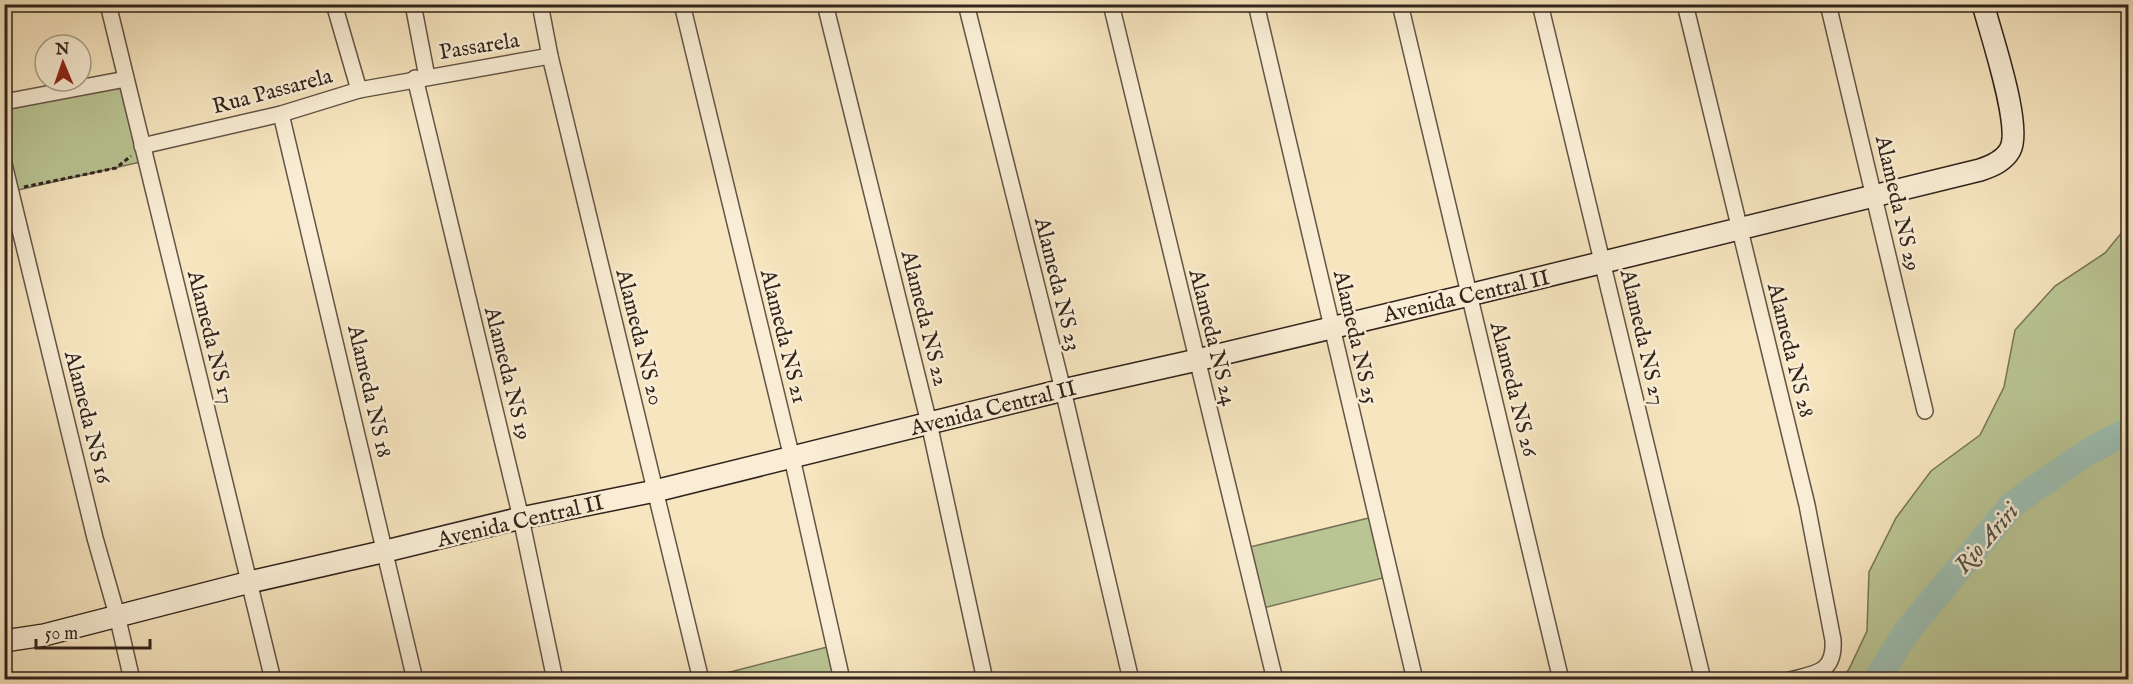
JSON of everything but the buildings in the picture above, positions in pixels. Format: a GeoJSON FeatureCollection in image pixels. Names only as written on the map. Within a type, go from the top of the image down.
{"type":"FeatureCollection","features":[{"type":"Feature","properties":{"kind":"street","name":"Alameda NS 17"},"geometry":{"type":"LineString","coordinates":[[108,4],[273,680]]}},
{"type":"Feature","properties":{"kind":"street"},"geometry":{"type":"LineString","coordinates":[[334,4],[359,90]]}},
{"type":"Feature","properties":{"kind":"street","name":"Alameda NS 19"},"geometry":{"type":"LineString","coordinates":[[413,4],[421,77],[521,518],[555,680]]}},
{"type":"Feature","properties":{"kind":"street","name":"Alameda NS 20"},"geometry":{"type":"LineString","coordinates":[[540,4],[550,56],[701,680]]}},
{"type":"Feature","properties":{"kind":"street","name":"Alameda NS 21"},"geometry":{"type":"LineString","coordinates":[[682,4],[792,458],[842,680]]}},
{"type":"Feature","properties":{"kind":"street","name":"Alameda NS 22"},"geometry":{"type":"LineString","coordinates":[[825,4],[929,423],[985,680]]}},
{"type":"Feature","properties":{"kind":"street","name":"Alameda NS 23"},"geometry":{"type":"LineString","coordinates":[[966,4],[1063,390],[1131,680]]}},
{"type":"Feature","properties":{"kind":"street","name":"Alameda NS 24"},"geometry":{"type":"LineString","coordinates":[[1111,4],[1275,680]]}},
{"type":"Feature","properties":{"kind":"street","name":"Alameda NS 25"},"geometry":{"type":"LineString","coordinates":[[1256,4],[1415,680]]}},
{"type":"Feature","properties":{"kind":"street","name":"Alameda NS 26"},"geometry":{"type":"LineString","coordinates":[[1400,4],[1561,680]]}},
{"type":"Feature","properties":{"kind":"street","name":"Alameda NS 27"},"geometry":{"type":"LineString","coordinates":[[1540,4],[1703,680]]}},
{"type":"Feature","properties":{"kind":"street","name":"Alameda NS 28"},"geometry":{"type":"LineString","coordinates":[[1685,4],[1807,505],[1833,640],[1833,654],[1827,668],[1790,680]]}},
{"type":"Feature","properties":{"kind":"street","name":"Alameda NS 29"},"geometry":{"type":"LineString","coordinates":[[1828,4],[1925,411]]}},
{"type":"Feature","properties":{"kind":"street","name":"Avenida Central II"},"geometry":{"type":"LineString","coordinates":[[4,641],[44,635],[250,582],[521,518],[655,491],[1063,390],[1469,295],[1980,170],[1994,165],[2005,157],[2011,149],[2014,137],[2008,95],[1983,4]]}},
{"type":"Feature","properties":{"kind":"street","name":"Passarela"},"geometry":{"type":"LineString","coordinates":[[421,77],[550,56]]}},
{"type":"Feature","properties":{"kind":"street","name":"Rua Passarela"},"geometry":{"type":"LineString","coordinates":[[142,146],[281,114],[359,90],[421,77]]}},
{"type":"Feature","properties":{"kind":"street"},"geometry":{"type":"LineString","coordinates":[[4,102],[126,79]]}},
{"type":"Feature","properties":{"kind":"street","name":"Alameda NS 18"},"geometry":{"type":"LineString","coordinates":[[281,114],[415,680]]}},
{"type":"Feature","properties":{"kind":"street","name":"Alameda NS 16"},"geometry":{"type":"LineString","coordinates":[[4,164],[132,680]]}},
{"type":"Feature","properties":{"kind":"path"},"geometry":{"type":"LineString","coordinates":[[10,190],[116,168],[142,146]]}},
{"type":"Feature","properties":{"kind":"green space"},"geometry":{"type":"Polygon","coordinates":[[[126,81],[145,161],[5,193],[4,109],[74,93],[93,93],[93,89],[126,81]]]}},
{"type":"Feature","properties":{"kind":"green space"},"geometry":{"type":"Polygon","coordinates":[[[2128,225],[2128,679],[1841,679],[1849,669],[1867,631],[1869,572],[1896,518],[1931,471],[1980,435],[2004,387],[2015,330],[2055,286],[2105,253],[2128,225]]]}},
{"type":"Feature","properties":{"kind":"green space"},"geometry":{"type":"Polygon","coordinates":[[[1377,516],[1391,576],[1263,608],[1250,547],[1377,516]]]}},
{"type":"Feature","properties":{"kind":"green space"},"geometry":{"type":"Polygon","coordinates":[[[839,644],[847,680],[699,680],[839,644]]]}},
{"type":"Feature","properties":{"kind":"waterway","name":"Rio Ariri"},"geometry":{"type":"LineString","coordinates":[[1876,680],[1907,631],[2014,503],[2088,452],[2128,431]]}}]}
